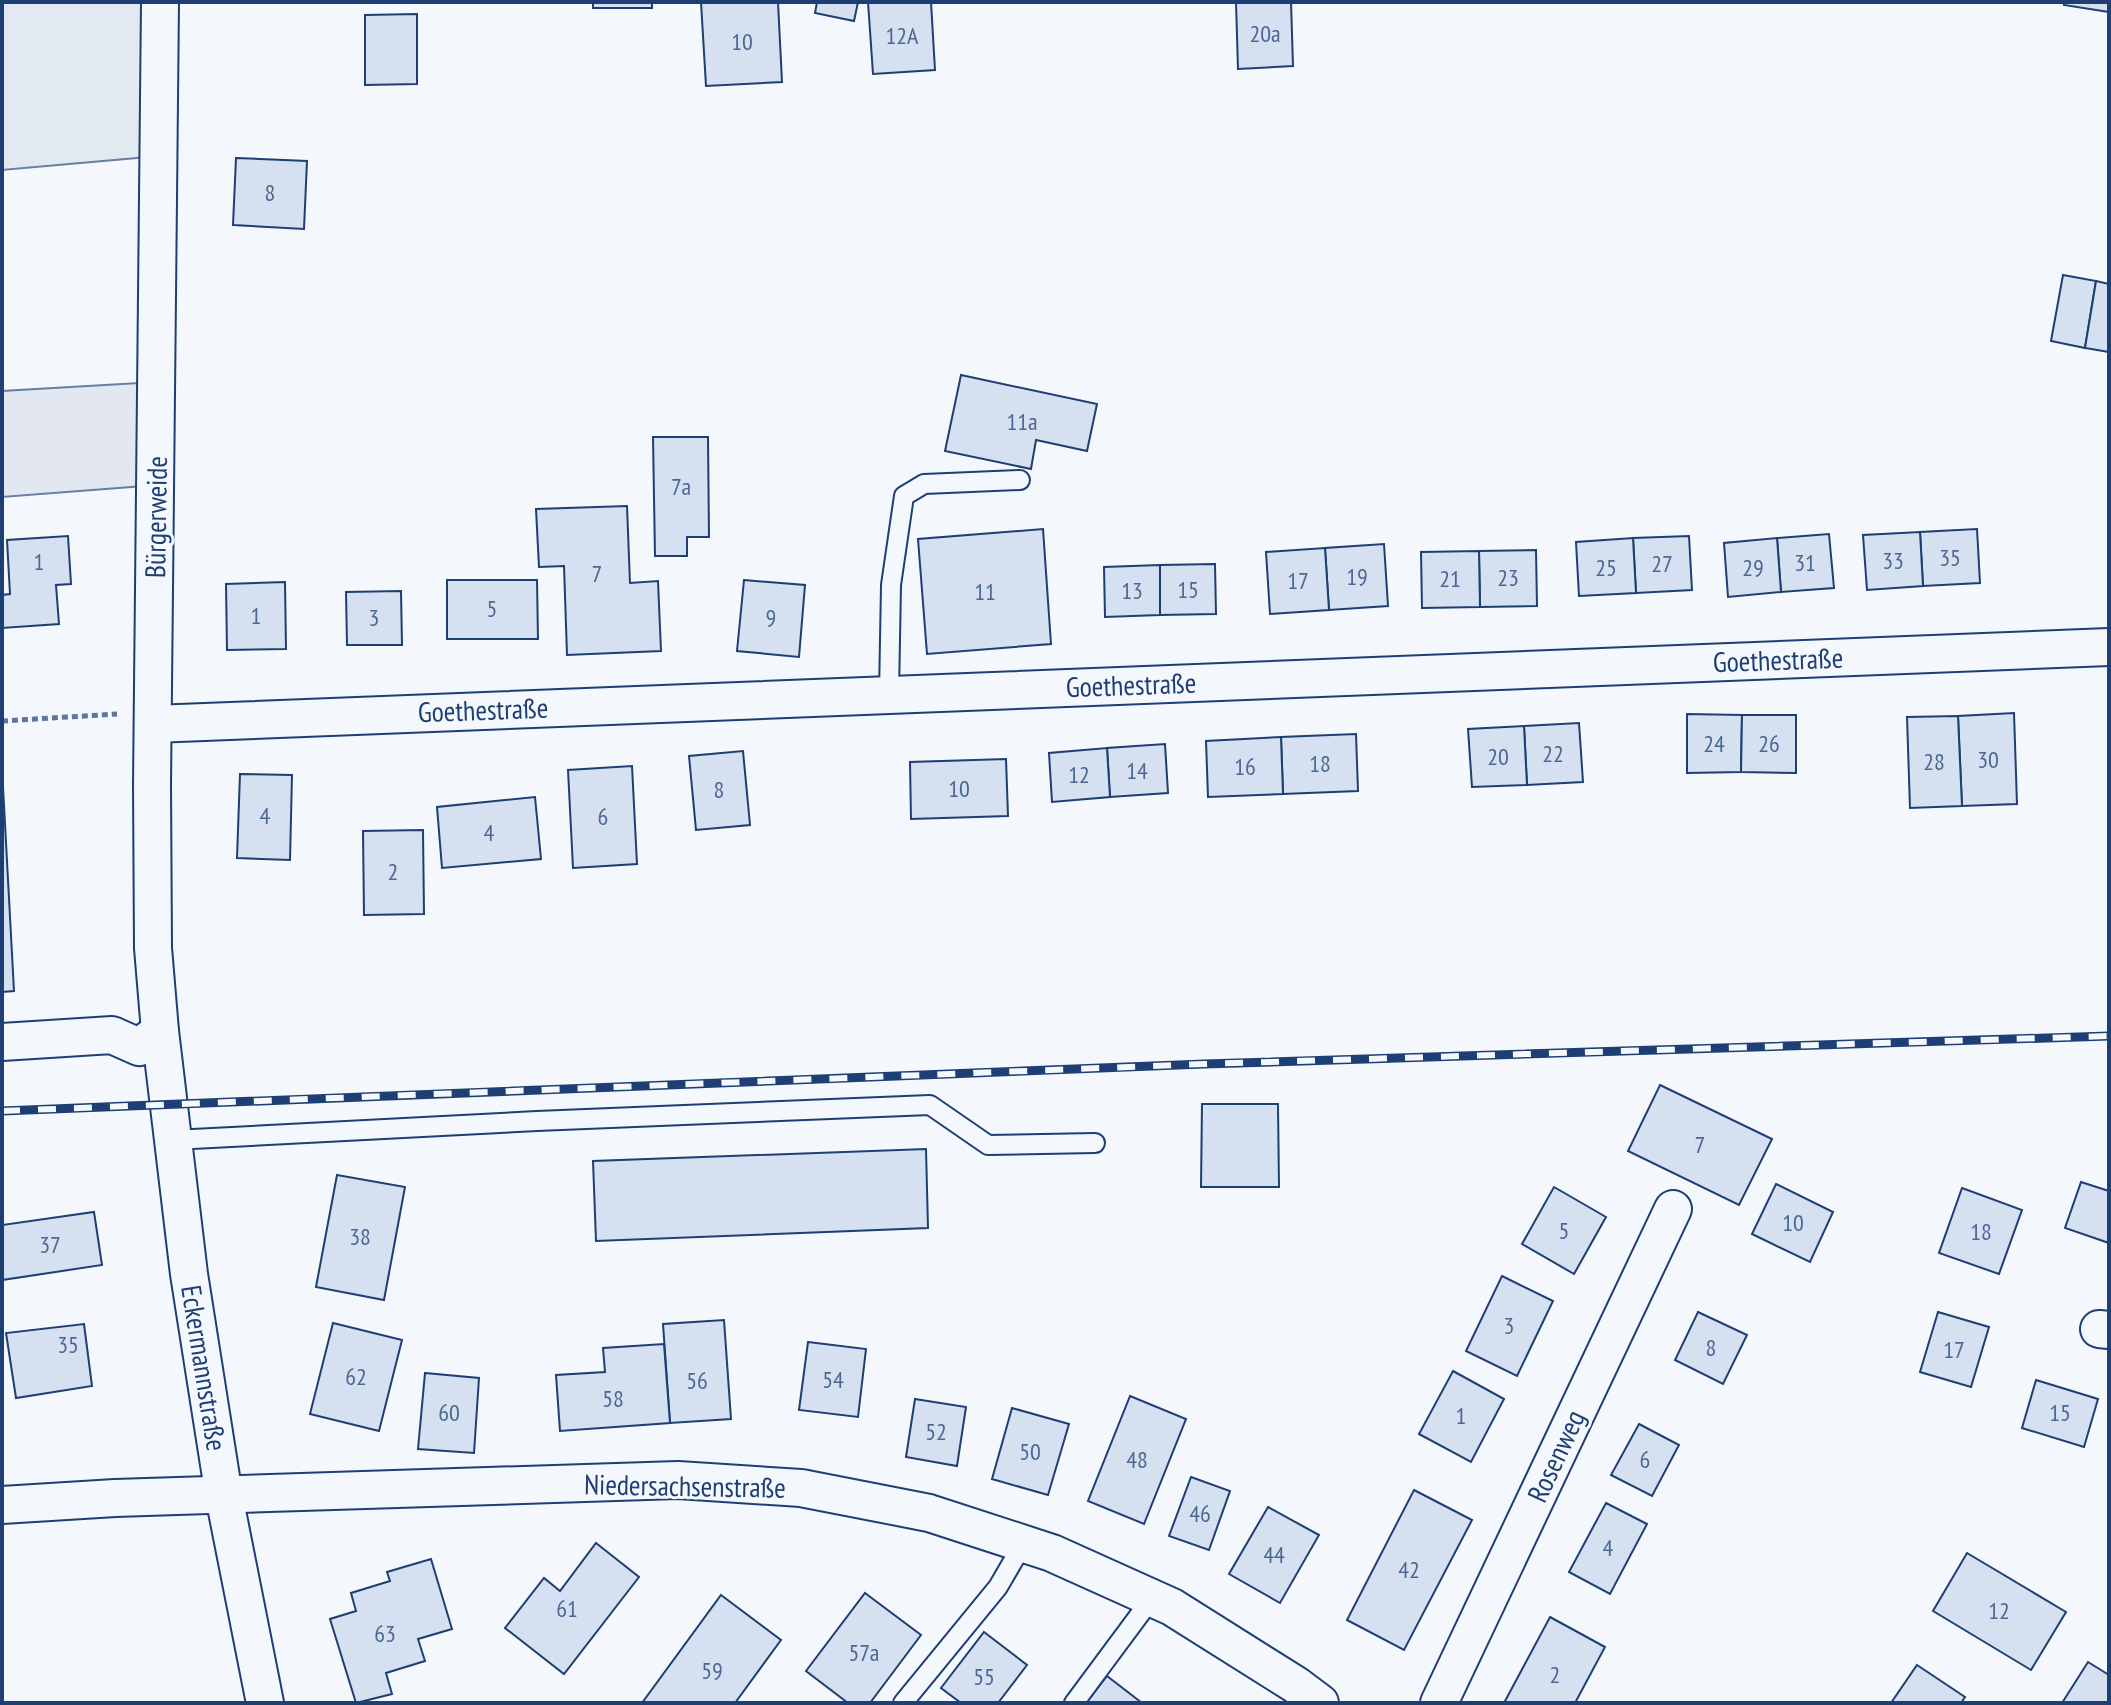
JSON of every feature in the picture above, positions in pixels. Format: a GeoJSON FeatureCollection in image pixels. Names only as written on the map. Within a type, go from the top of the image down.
{"type":"FeatureCollection","features":[{"type":"Feature","properties":{"kind":"street","name":"Bürgerweide"},"geometry":{"type":"LineString","coordinates":[[160,2],[153,718],[153,948],[160,1031]]}},
{"type":"Feature","properties":{"kind":"street","name":"Goethestraße"},"geometry":{"type":"LineString","coordinates":[[153,718],[889,694],[2109,647]]}},
{"type":"Feature","properties":{"kind":"street"},"geometry":{"type":"LineString","coordinates":[[2,1042],[112,1035],[139,1047],[160,1031]]}},
{"type":"Feature","properties":{"kind":"street","name":"Eckermannstraße"},"geometry":{"type":"LineString","coordinates":[[160,1031],[189,1274],[224,1496],[265,1703]]}},
{"type":"Feature","properties":{"kind":"street","name":"Rosenweg"},"geometry":{"type":"LineString","coordinates":[[1439,1703],[1673,1209]]}},
{"type":"Feature","properties":{"kind":"street","name":"Niedersachsenstraße"},"geometry":{"type":"LineString","coordinates":[[2,1505],[115,1498],[678,1480],[801,1488],[929,1513],[1052,1553],[1184,1615],[1320,1703]]}},
{"type":"Feature","properties":{"kind":"lane"},"geometry":{"type":"LineString","coordinates":[[889,694],[891,585],[904,496],[924,484],[1020,480]]}},
{"type":"Feature","properties":{"kind":"lane"},"geometry":{"type":"LineString","coordinates":[[173,1140],[930,1105],[988,1145],[1095,1143]]}},
{"type":"Feature","properties":{"kind":"lane"},"geometry":{"type":"LineString","coordinates":[[903,1703],[998,1587],[1023,1544]]}},
{"type":"Feature","properties":{"kind":"lane"},"geometry":{"type":"LineString","coordinates":[[1074,1703],[1152,1598]]}},
{"type":"Feature","properties":{"kind":"path"},"geometry":{"type":"LineString","coordinates":[[2,721],[153,718]]}},
{"type":"Feature","properties":{"kind":"shaded area"},"geometry":{"type":"Polygon","coordinates":[[[2,2],[160,2],[159,156],[2,170],[2,2]]]}},
{"type":"Feature","properties":{"kind":"shaded area"},"geometry":{"type":"Polygon","coordinates":[[[156,382],[157,485],[2,497],[2,391],[156,382]]]}},
{"type":"Feature","properties":{"kind":"building"},"geometry":{"type":"Polygon","coordinates":[[[593,2],[652,2],[652,8],[593,8],[593,2]]]}},
{"type":"Feature","properties":{"kind":"building"},"geometry":{"type":"Polygon","coordinates":[[[701,2],[778,2],[782,82],[706,86],[701,2]]]}},
{"type":"Feature","properties":{"kind":"building"},"geometry":{"type":"Polygon","coordinates":[[[817,2],[858,2],[854,21],[815,13],[817,2]]]}},
{"type":"Feature","properties":{"kind":"building"},"geometry":{"type":"Polygon","coordinates":[[[868,2],[931,2],[935,70],[873,74],[868,2]]]}},
{"type":"Feature","properties":{"kind":"building"},"geometry":{"type":"Polygon","coordinates":[[[1236,2],[1291,2],[1293,66],[1238,69],[1236,2]]]}},
{"type":"Feature","properties":{"kind":"building"},"geometry":{"type":"Polygon","coordinates":[[[2064,2],[2109,2],[2109,12],[2064,5],[2064,2]]]}},
{"type":"Feature","properties":{"kind":"building"},"geometry":{"type":"Polygon","coordinates":[[[417,14],[417,84],[365,85],[365,15],[417,14]]]}},
{"type":"Feature","properties":{"kind":"building"},"geometry":{"type":"Polygon","coordinates":[[[236,158],[307,161],[304,229],[233,225],[236,158]]]}},
{"type":"Feature","properties":{"kind":"building"},"geometry":{"type":"Polygon","coordinates":[[[2063,275],[2096,281],[2085,348],[2051,341],[2063,275]]]}},
{"type":"Feature","properties":{"kind":"building"},"geometry":{"type":"Polygon","coordinates":[[[2096,281],[2109,284],[2109,352],[2085,348],[2096,281]]]}},
{"type":"Feature","properties":{"kind":"building"},"geometry":{"type":"Polygon","coordinates":[[[961,375],[1097,404],[1087,451],[1036,440],[1031,469],[945,451],[961,375]]]}},
{"type":"Feature","properties":{"kind":"building"},"geometry":{"type":"Polygon","coordinates":[[[653,437],[708,437],[709,537],[687,537],[687,556],[655,556],[653,437]]]}},
{"type":"Feature","properties":{"kind":"building"},"geometry":{"type":"Polygon","coordinates":[[[627,506],[630,583],[658,581],[661,651],[567,655],[564,566],[539,567],[536,509],[627,506]]]}},
{"type":"Feature","properties":{"kind":"building"},"geometry":{"type":"Polygon","coordinates":[[[1043,529],[1051,644],[927,654],[918,539],[1043,529]]]}},
{"type":"Feature","properties":{"kind":"building"},"geometry":{"type":"Polygon","coordinates":[[[1977,529],[1980,583],[1923,586],[1920,532],[1977,529]]]}},
{"type":"Feature","properties":{"kind":"building"},"geometry":{"type":"Polygon","coordinates":[[[1920,532],[1923,586],[1867,590],[1863,535],[1920,532]]]}},
{"type":"Feature","properties":{"kind":"building"},"geometry":{"type":"Polygon","coordinates":[[[1829,534],[1834,588],[1781,592],[1777,538],[1829,534]]]}},
{"type":"Feature","properties":{"kind":"building"},"geometry":{"type":"Polygon","coordinates":[[[68,536],[71,584],[56,585],[59,624],[2,628],[2,595],[10,594],[7,540],[68,536]]]}},
{"type":"Feature","properties":{"kind":"building"},"geometry":{"type":"Polygon","coordinates":[[[1689,536],[1692,590],[1636,593],[1633,538],[1689,536]]]}},
{"type":"Feature","properties":{"kind":"building"},"geometry":{"type":"Polygon","coordinates":[[[1633,538],[1636,593],[1579,596],[1576,542],[1633,538]]]}},
{"type":"Feature","properties":{"kind":"building"},"geometry":{"type":"Polygon","coordinates":[[[1777,538],[1781,592],[1728,597],[1724,543],[1777,538]]]}},
{"type":"Feature","properties":{"kind":"building"},"geometry":{"type":"Polygon","coordinates":[[[1384,544],[1388,606],[1329,610],[1325,548],[1384,544]]]}},
{"type":"Feature","properties":{"kind":"building"},"geometry":{"type":"Polygon","coordinates":[[[1325,548],[1329,610],[1270,614],[1266,552],[1325,548]]]}},
{"type":"Feature","properties":{"kind":"building"},"geometry":{"type":"Polygon","coordinates":[[[1536,550],[1537,606],[1480,607],[1479,551],[1536,550]]]}},
{"type":"Feature","properties":{"kind":"building"},"geometry":{"type":"Polygon","coordinates":[[[1479,551],[1480,607],[1422,608],[1421,552],[1479,551]]]}},
{"type":"Feature","properties":{"kind":"building"},"geometry":{"type":"Polygon","coordinates":[[[1215,564],[1216,614],[1160,615],[1160,565],[1215,564]]]}},
{"type":"Feature","properties":{"kind":"building"},"geometry":{"type":"Polygon","coordinates":[[[1160,565],[1160,615],[1105,617],[1104,567],[1160,565]]]}},
{"type":"Feature","properties":{"kind":"building"},"geometry":{"type":"Polygon","coordinates":[[[447,580],[537,580],[538,639],[447,639],[447,580]]]}},
{"type":"Feature","properties":{"kind":"building"},"geometry":{"type":"Polygon","coordinates":[[[744,580],[805,585],[799,657],[737,651],[744,580]]]}},
{"type":"Feature","properties":{"kind":"building"},"geometry":{"type":"Polygon","coordinates":[[[285,582],[286,649],[227,650],[226,584],[285,582]]]}},
{"type":"Feature","properties":{"kind":"building"},"geometry":{"type":"Polygon","coordinates":[[[401,591],[402,645],[347,645],[346,592],[401,591]]]}},
{"type":"Feature","properties":{"kind":"building"},"geometry":{"type":"Polygon","coordinates":[[[2014,713],[2017,804],[1962,806],[1958,716],[2014,713]]]}},
{"type":"Feature","properties":{"kind":"building"},"geometry":{"type":"Polygon","coordinates":[[[1687,714],[1742,715],[1741,772],[1687,773],[1687,714]]]}},
{"type":"Feature","properties":{"kind":"building"},"geometry":{"type":"Polygon","coordinates":[[[1742,715],[1796,715],[1796,773],[1741,772],[1742,715]]]}},
{"type":"Feature","properties":{"kind":"building"},"geometry":{"type":"Polygon","coordinates":[[[1958,716],[1962,806],[1910,808],[1907,717],[1958,716]]]}},
{"type":"Feature","properties":{"kind":"building"},"geometry":{"type":"Polygon","coordinates":[[[1579,723],[1583,782],[1527,785],[1524,726],[1579,723]]]}},
{"type":"Feature","properties":{"kind":"building"},"geometry":{"type":"Polygon","coordinates":[[[1524,726],[1527,785],[1472,787],[1468,729],[1524,726]]]}},
{"type":"Feature","properties":{"kind":"building"},"geometry":{"type":"Polygon","coordinates":[[[1356,734],[1358,791],[1283,794],[1281,737],[1356,734]]]}},
{"type":"Feature","properties":{"kind":"building"},"geometry":{"type":"Polygon","coordinates":[[[1281,737],[1283,794],[1208,797],[1206,741],[1281,737]]]}},
{"type":"Feature","properties":{"kind":"building"},"geometry":{"type":"Polygon","coordinates":[[[1165,744],[1168,793],[1110,797],[1107,748],[1165,744]]]}},
{"type":"Feature","properties":{"kind":"building"},"geometry":{"type":"Polygon","coordinates":[[[1107,748],[1110,797],[1052,802],[1049,753],[1107,748]]]}},
{"type":"Feature","properties":{"kind":"building"},"geometry":{"type":"Polygon","coordinates":[[[743,751],[750,825],[696,830],[689,756],[743,751]]]}},
{"type":"Feature","properties":{"kind":"building"},"geometry":{"type":"Polygon","coordinates":[[[1006,759],[1008,816],[911,819],[910,762],[1006,759]]]}},
{"type":"Feature","properties":{"kind":"building"},"geometry":{"type":"Polygon","coordinates":[[[632,766],[637,864],[573,868],[568,770],[632,766]]]}},
{"type":"Feature","properties":{"kind":"building"},"geometry":{"type":"Polygon","coordinates":[[[240,774],[292,775],[290,860],[237,858],[240,774]]]}},
{"type":"Feature","properties":{"kind":"building"},"geometry":{"type":"Polygon","coordinates":[[[2,787],[14,991],[2,992],[2,787]]]}},
{"type":"Feature","properties":{"kind":"building"},"geometry":{"type":"Polygon","coordinates":[[[535,797],[541,859],[442,868],[437,807],[535,797]]]}},
{"type":"Feature","properties":{"kind":"building"},"geometry":{"type":"Polygon","coordinates":[[[423,830],[424,914],[364,915],[363,831],[423,830]]]}},
{"type":"Feature","properties":{"kind":"building"},"geometry":{"type":"Polygon","coordinates":[[[1660,1085],[1772,1139],[1739,1205],[1628,1151],[1660,1085]]]}},
{"type":"Feature","properties":{"kind":"building"},"geometry":{"type":"Polygon","coordinates":[[[1202,1104],[1278,1104],[1279,1187],[1201,1187],[1202,1104]]]}},
{"type":"Feature","properties":{"kind":"building"},"geometry":{"type":"Polygon","coordinates":[[[926,1149],[928,1228],[596,1241],[593,1161],[926,1149]]]}},
{"type":"Feature","properties":{"kind":"building"},"geometry":{"type":"Polygon","coordinates":[[[337,1175],[405,1187],[384,1300],[316,1287],[337,1175]]]}},
{"type":"Feature","properties":{"kind":"building"},"geometry":{"type":"Polygon","coordinates":[[[2081,1182],[2109,1191],[2109,1243],[2065,1228],[2081,1182]]]}},
{"type":"Feature","properties":{"kind":"building"},"geometry":{"type":"Polygon","coordinates":[[[1776,1184],[1833,1212],[1810,1262],[1752,1234],[1776,1184]]]}},
{"type":"Feature","properties":{"kind":"building"},"geometry":{"type":"Polygon","coordinates":[[[1554,1187],[1606,1217],[1574,1274],[1522,1244],[1554,1187]]]}},
{"type":"Feature","properties":{"kind":"building"},"geometry":{"type":"Polygon","coordinates":[[[1962,1188],[2022,1210],[1999,1274],[1939,1253],[1962,1188]]]}},
{"type":"Feature","properties":{"kind":"building"},"geometry":{"type":"Polygon","coordinates":[[[94,1212],[102,1265],[2,1280],[2,1225],[94,1212]]]}},
{"type":"Feature","properties":{"kind":"building"},"geometry":{"type":"Polygon","coordinates":[[[1502,1276],[1553,1301],[1517,1376],[1466,1351],[1502,1276]]]}},
{"type":"Feature","properties":{"kind":"building"},"geometry":{"type":"Polygon","coordinates":[[[1698,1312],[1747,1335],[1723,1384],[1675,1360],[1698,1312]]]}},
{"type":"Feature","properties":{"kind":"building"},"geometry":{"type":"Polygon","coordinates":[[[1938,1312],[1989,1327],[1971,1387],[1920,1372],[1938,1312]]]}},
{"type":"Feature","properties":{"kind":"building"},"geometry":{"type":"Polygon","coordinates":[[[724,1320],[731,1419],[670,1423],[663,1324],[724,1320]]]}},
{"type":"Feature","properties":{"kind":"building"},"geometry":{"type":"Polygon","coordinates":[[[333,1323],[402,1340],[379,1431],[310,1414],[333,1323]]]}},
{"type":"Feature","properties":{"kind":"building"},"geometry":{"type":"Polygon","coordinates":[[[84,1324],[92,1386],[16,1398],[6,1333],[84,1324]]]}},
{"type":"Feature","properties":{"kind":"building"},"geometry":{"type":"Polygon","coordinates":[[[808,1342],[866,1349],[858,1417],[799,1410],[808,1342]]]}},
{"type":"Feature","properties":{"kind":"building"},"geometry":{"type":"Polygon","coordinates":[[[664,1344],[670,1423],[560,1431],[556,1375],[605,1372],[603,1348],[664,1344]]]}},
{"type":"Feature","properties":{"kind":"building"},"geometry":{"type":"Polygon","coordinates":[[[1453,1371],[1504,1399],[1471,1462],[1419,1434],[1453,1371]]]}},
{"type":"Feature","properties":{"kind":"building"},"geometry":{"type":"Polygon","coordinates":[[[425,1373],[479,1378],[474,1453],[418,1449],[425,1373]]]}},
{"type":"Feature","properties":{"kind":"building"},"geometry":{"type":"Polygon","coordinates":[[[2036,1380],[2098,1399],[2084,1447],[2022,1428],[2036,1380]]]}},
{"type":"Feature","properties":{"kind":"building"},"geometry":{"type":"Polygon","coordinates":[[[1130,1396],[1186,1419],[1144,1524],[1088,1501],[1130,1396]]]}},
{"type":"Feature","properties":{"kind":"building"},"geometry":{"type":"Polygon","coordinates":[[[915,1399],[966,1407],[957,1466],[906,1457],[915,1399]]]}},
{"type":"Feature","properties":{"kind":"building"},"geometry":{"type":"Polygon","coordinates":[[[1012,1408],[1069,1424],[1048,1495],[992,1479],[1012,1408]]]}},
{"type":"Feature","properties":{"kind":"building"},"geometry":{"type":"Polygon","coordinates":[[[1639,1424],[1679,1445],[1652,1496],[1611,1475],[1639,1424]]]}},
{"type":"Feature","properties":{"kind":"building"},"geometry":{"type":"Polygon","coordinates":[[[1191,1477],[1230,1491],[1209,1550],[1169,1536],[1191,1477]]]}},
{"type":"Feature","properties":{"kind":"building"},"geometry":{"type":"Polygon","coordinates":[[[1414,1490],[1472,1520],[1404,1650],[1347,1620],[1414,1490]]]}},
{"type":"Feature","properties":{"kind":"building"},"geometry":{"type":"Polygon","coordinates":[[[1606,1503],[1647,1524],[1610,1594],[1569,1572],[1606,1503]]]}},
{"type":"Feature","properties":{"kind":"building"},"geometry":{"type":"Polygon","coordinates":[[[1268,1507],[1319,1535],[1280,1603],[1229,1574],[1268,1507]]]}},
{"type":"Feature","properties":{"kind":"building"},"geometry":{"type":"Polygon","coordinates":[[[596,1543],[639,1577],[564,1674],[505,1628],[544,1578],[560,1591],[596,1543]]]}},
{"type":"Feature","properties":{"kind":"building"},"geometry":{"type":"Polygon","coordinates":[[[1967,1553],[2066,1612],[2031,1670],[1933,1611],[1967,1553]]]}},
{"type":"Feature","properties":{"kind":"building"},"geometry":{"type":"Polygon","coordinates":[[[431,1559],[452,1629],[418,1639],[425,1661],[386,1673],[392,1694],[356,1703],[330,1619],[356,1611],[351,1593],[390,1581],[387,1572],[431,1559]]]}},
{"type":"Feature","properties":{"kind":"building"},"geometry":{"type":"Polygon","coordinates":[[[865,1593],[921,1635],[870,1703],[848,1703],[806,1671],[865,1593]]]}},
{"type":"Feature","properties":{"kind":"building"},"geometry":{"type":"Polygon","coordinates":[[[721,1595],[781,1640],[735,1703],[642,1703],[721,1595]]]}},
{"type":"Feature","properties":{"kind":"building"},"geometry":{"type":"Polygon","coordinates":[[[1550,1617],[1605,1647],[1575,1703],[1504,1703],[1550,1617]]]}},
{"type":"Feature","properties":{"kind":"building"},"geometry":{"type":"Polygon","coordinates":[[[984,1632],[1027,1665],[998,1703],[961,1703],[941,1688],[984,1632]]]}},
{"type":"Feature","properties":{"kind":"building"},"geometry":{"type":"Polygon","coordinates":[[[2088,1662],[2109,1675],[2109,1703],[2062,1703],[2088,1662]]]}},
{"type":"Feature","properties":{"kind":"building"},"geometry":{"type":"Polygon","coordinates":[[[1917,1665],[1965,1697],[1961,1703],[1891,1703],[1917,1665]]]}},
{"type":"Feature","properties":{"kind":"building"},"geometry":{"type":"Polygon","coordinates":[[[1107,1676],[1142,1703],[1086,1703],[1107,1676]]]}},
{"type":"Feature","properties":{"kind":"railway"},"geometry":{"type":"LineString","coordinates":[[2,1111],[1204,1064],[2109,1036]]}}]}
